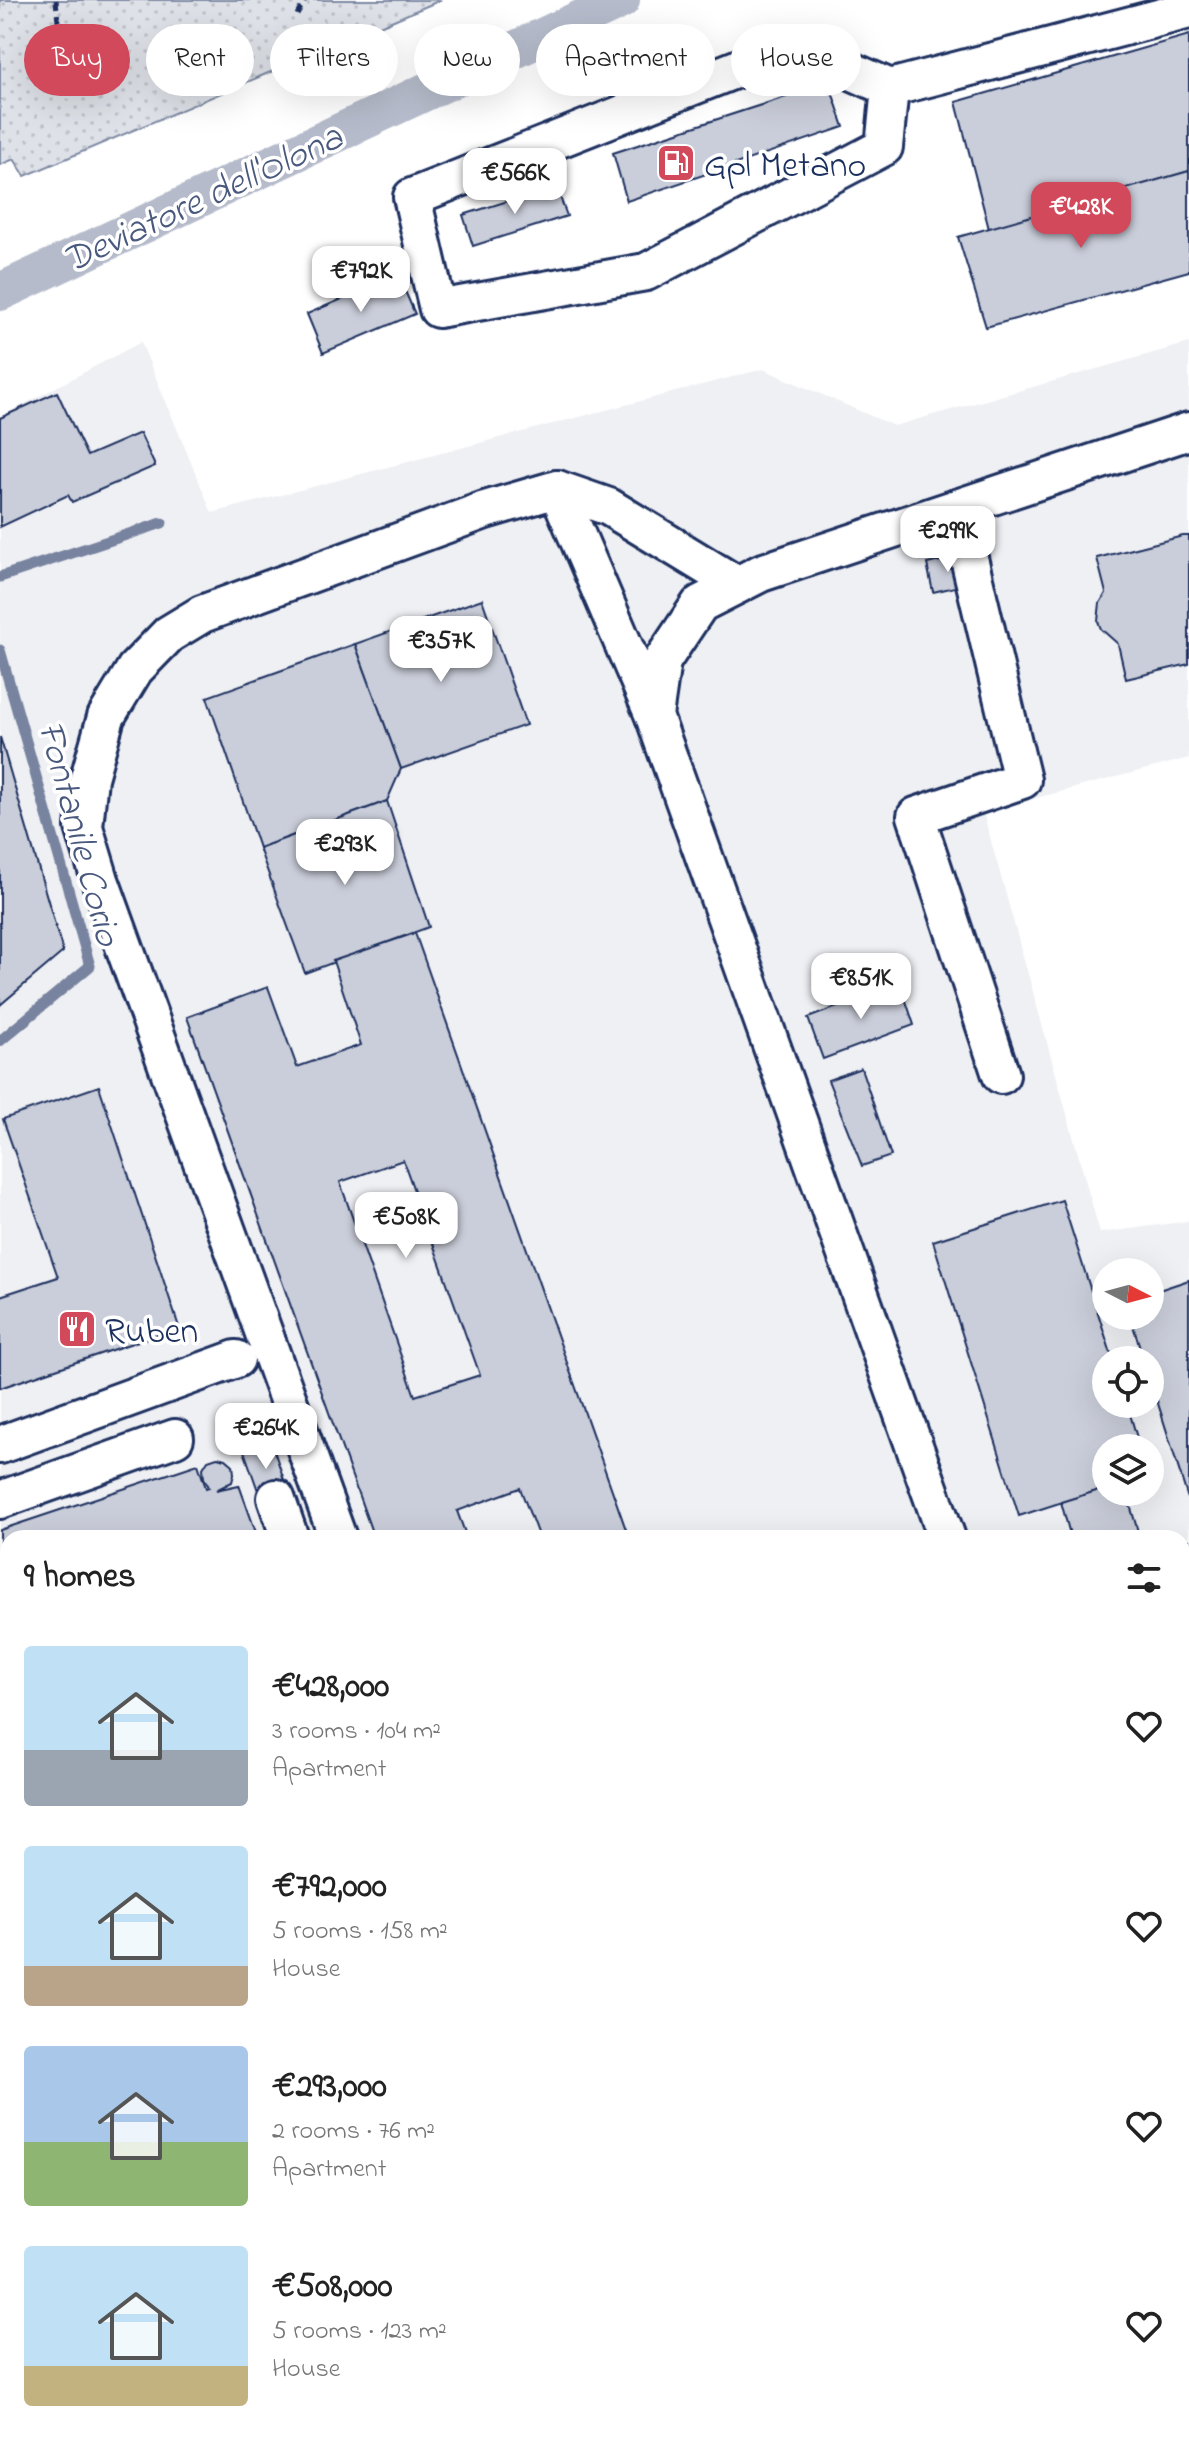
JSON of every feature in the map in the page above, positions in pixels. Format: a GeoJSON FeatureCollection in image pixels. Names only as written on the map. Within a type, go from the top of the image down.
{"type":"FeatureCollection","features":[{"type":"Feature","properties":{"kind":"street"},"geometry":{"type":"LineString","coordinates":[[890,88],[884,147],[646,272],[438,309],[412,197],[795,46],[890,88],[1189,10]]}},
{"type":"Feature","properties":{"kind":"street"},"geometry":{"type":"LineString","coordinates":[[654,716],[662,661],[700,604],[761,573],[1189,431]]}},
{"type":"Feature","properties":{"kind":"street"},"geometry":{"type":"LineString","coordinates":[[335,1530],[100,880],[84,827],[89,778],[106,717],[135,669],[169,634],[217,609],[485,510],[557,489],[609,507],[737,585]]}},
{"type":"Feature","properties":{"kind":"street"},"geometry":{"type":"LineString","coordinates":[[557,489],[654,716],[944,1530]]}},
{"type":"Feature","properties":{"kind":"street"},"geometry":{"type":"LineString","coordinates":[[957,508],[1022,780],[916,816],[1001,1075]]}},
{"type":"Feature","properties":{"kind":"street"},"geometry":{"type":"LineString","coordinates":[[0,1445],[236,1359]]}},
{"type":"Feature","properties":{"kind":"street"},"geometry":{"type":"LineString","coordinates":[[0,1500],[175,1438]]}},
{"type":"Feature","properties":{"kind":"street"},"geometry":{"type":"LineString","coordinates":[[276,1498],[287,1530]]}},
{"type":"Feature","properties":{"kind":"path"},"geometry":{"type":"LineString","coordinates":[[56,0],[58,22]]}},
{"type":"Feature","properties":{"kind":"path"},"geometry":{"type":"LineString","coordinates":[[297,15],[305,0]]}},
{"type":"Feature","properties":{"kind":"shaded area"},"geometry":{"type":"Polygon","coordinates":[[[0,0],[441,0],[384,24],[270,24],[270,72],[254,79],[254,24],[146,24],[146,96],[214,96],[25,176],[14,159],[0,165],[0,0]]]}},
{"type":"Feature","properties":{"kind":"shaded area"},"geometry":{"type":"Polygon","coordinates":[[[141,342],[212,513],[763,369],[894,426],[1189,343],[1189,758],[983,812],[1100,1233],[1189,1221],[1189,1530],[0,1530],[0,417],[141,342]]]}},
{"type":"Feature","properties":{"kind":"building"},"geometry":{"type":"Polygon","coordinates":[[[1189,35],[1189,171],[989,229],[956,102],[1189,35]]]}},
{"type":"Feature","properties":{"kind":"building"},"geometry":{"type":"Polygon","coordinates":[[[789,96],[833,96],[844,127],[627,201],[613,153],[789,96]]]}},
{"type":"Feature","properties":{"kind":"building"},"geometry":{"type":"Polygon","coordinates":[[[1189,171],[1189,271],[986,327],[958,237],[1189,171]]]}},
{"type":"Feature","properties":{"kind":"building"},"geometry":{"type":"Polygon","coordinates":[[[556,186],[567,216],[473,246],[463,215],[556,186]]]}},
{"type":"Feature","properties":{"kind":"building"},"geometry":{"type":"Polygon","coordinates":[[[398,275],[415,314],[323,353],[307,314],[398,275]]]}},
{"type":"Feature","properties":{"kind":"building"},"geometry":{"type":"Polygon","coordinates":[[[57,392],[87,456],[140,433],[155,466],[72,502],[68,495],[0,527],[0,418],[57,392]]]}},
{"type":"Feature","properties":{"kind":"building"},"geometry":{"type":"Polygon","coordinates":[[[1189,536],[1189,664],[1126,679],[1118,644],[1101,629],[1098,621],[1100,603],[1106,593],[1097,558],[1189,536]]]}},
{"type":"Feature","properties":{"kind":"building"},"geometry":{"type":"Polygon","coordinates":[[[962,556],[968,584],[933,592],[927,564],[962,556]]]}},
{"type":"Feature","properties":{"kind":"building"},"geometry":{"type":"Polygon","coordinates":[[[482,599],[526,725],[401,769],[355,644],[482,599]]]}},
{"type":"Feature","properties":{"kind":"building"},"geometry":{"type":"Polygon","coordinates":[[[355,644],[401,769],[387,801],[259,848],[207,697],[355,644]]]}},
{"type":"Feature","properties":{"kind":"building"},"geometry":{"type":"Polygon","coordinates":[[[0,737],[63,952],[0,1005],[0,737]]]}},
{"type":"Feature","properties":{"kind":"building"},"geometry":{"type":"Polygon","coordinates":[[[387,801],[429,927],[305,973],[259,848],[387,801]]]}},
{"type":"Feature","properties":{"kind":"building"},"geometry":{"type":"Polygon","coordinates":[[[415,933],[626,1530],[536,1530],[520,1488],[457,1511],[464,1530],[371,1530],[187,1017],[268,987],[297,1067],[361,1045],[333,961],[415,933]],[[403,1160],[340,1182],[415,1396],[480,1375],[403,1160]]]}},
{"type":"Feature","properties":{"kind":"building"},"geometry":{"type":"Polygon","coordinates":[[[900,983],[914,1025],[823,1059],[808,1018],[900,983]]]}},
{"type":"Feature","properties":{"kind":"building"},"geometry":{"type":"Polygon","coordinates":[[[861,1068],[891,1156],[862,1166],[828,1080],[861,1068]]]}},
{"type":"Feature","properties":{"kind":"building"},"geometry":{"type":"Polygon","coordinates":[[[99,1086],[179,1327],[0,1388],[0,1296],[58,1277],[3,1119],[99,1086]]]}},
{"type":"Feature","properties":{"kind":"building"},"geometry":{"type":"Polygon","coordinates":[[[1062,1200],[1092,1294],[1092,1330],[1103,1330],[1109,1346],[1092,1346],[1092,1418],[1131,1418],[1136,1434],[1092,1434],[1092,1493],[1019,1516],[933,1241],[1062,1200]]]}},
{"type":"Feature","properties":{"kind":"building"},"geometry":{"type":"Polygon","coordinates":[[[1189,1280],[1189,1502],[1163,1418],[1164,1346],[1140,1346],[1134,1330],[1164,1330],[1164,1288],[1189,1280]]]}},
{"type":"Feature","properties":{"kind":"building"},"geometry":{"type":"Polygon","coordinates":[[[270,1439],[289,1494],[262,1502],[243,1448],[270,1439]]]}},
{"type":"Feature","properties":{"kind":"building"},"geometry":{"type":"Polygon","coordinates":[[[217,1457],[233,1465],[232,1482],[216,1490],[239,1485],[255,1530],[0,1530],[198,1464],[206,1488],[209,1487],[203,1468],[208,1460],[217,1457]]]}},
{"type":"Feature","properties":{"kind":"building"},"geometry":{"type":"Polygon","coordinates":[[[1092,1492],[1092,1506],[1130,1506],[1138,1530],[1069,1530],[1061,1502],[1092,1492]]]}},
{"type":"Feature","properties":{"kind":"waterway","name":"Deviatore dell'Olona"},"geometry":{"type":"LineString","coordinates":[[0,292],[621,0]]}},
{"type":"Feature","properties":{"kind":"waterway","name":"Fontanile Corio"},"geometry":{"type":"LineString","coordinates":[[0,577],[162,523]]}},
{"type":"Feature","properties":{"kind":"waterway","name":"Fontanile Corio"},"geometry":{"type":"LineString","coordinates":[[0,650],[90,966],[0,1041]]}},
{"type":"Feature","properties":{"kind":"place","name":"Gpl Metano"},"geometry":{"type":"Point","coordinates":[676,163]}},
{"type":"Feature","properties":{"kind":"place","name":"Ruben"},"geometry":{"type":"Point","coordinates":[77,1329]}}]}
